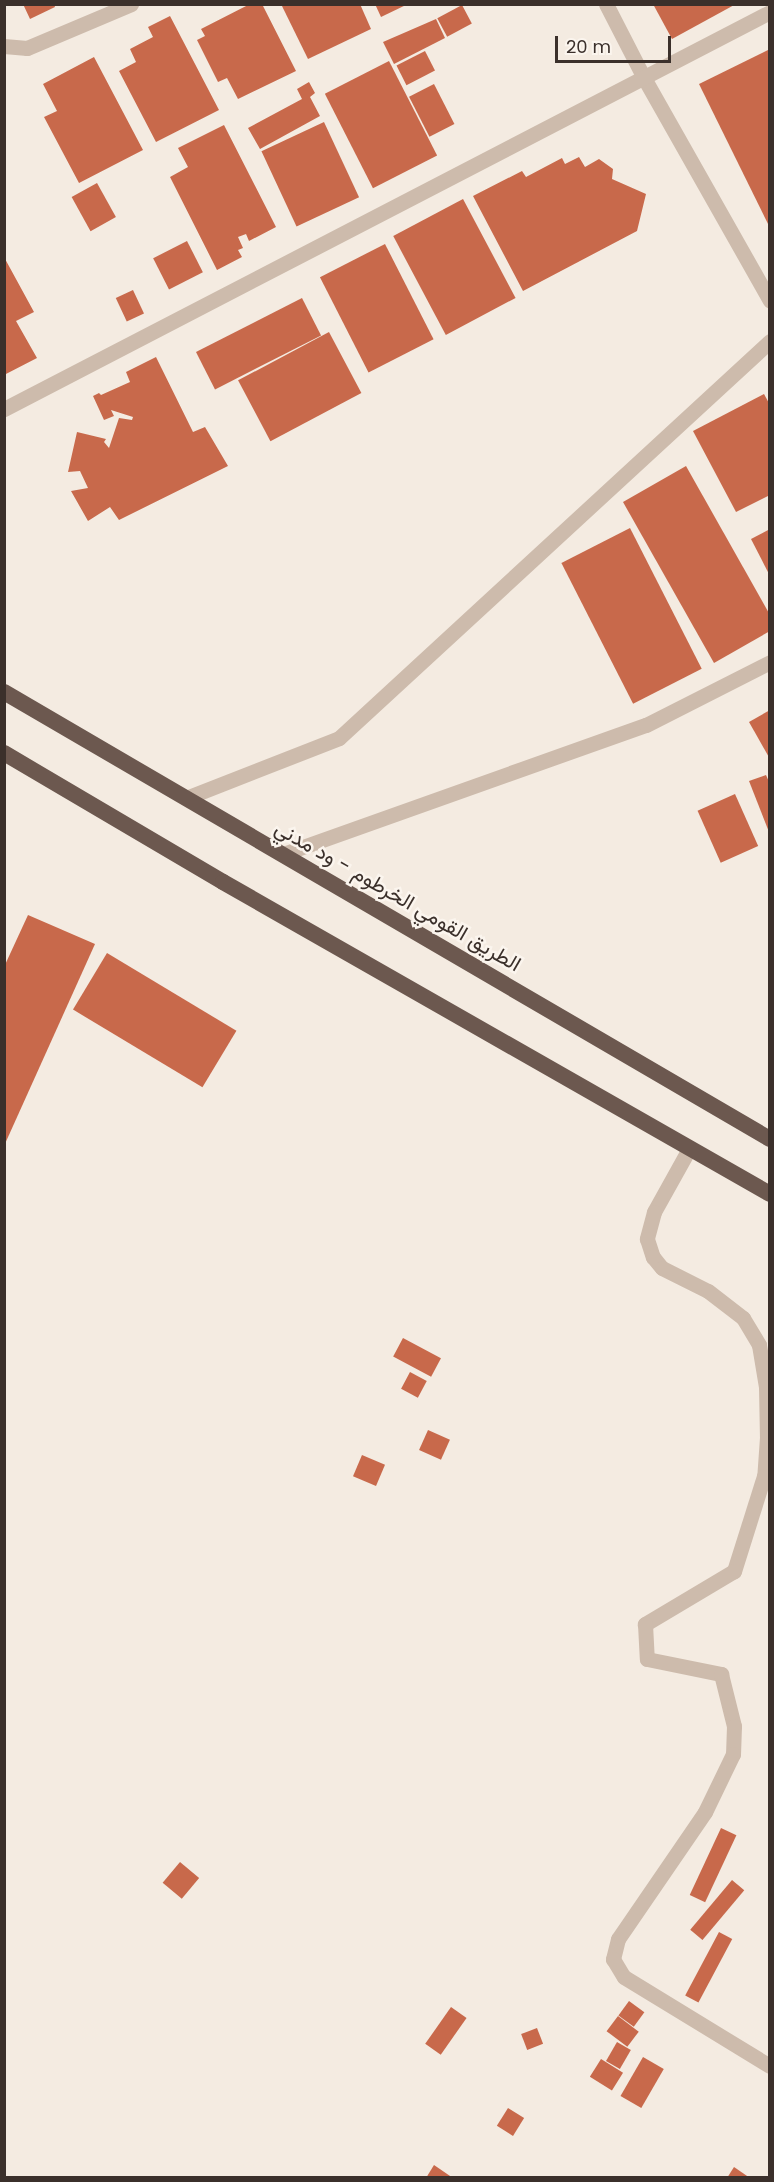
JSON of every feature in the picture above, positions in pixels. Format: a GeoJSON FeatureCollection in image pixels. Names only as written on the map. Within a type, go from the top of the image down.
{"type":"FeatureCollection","features":[{"type":"Feature","properties":{"kind":"highway","name":"الطريق القومي الخرطوم - ود مدني"},"geometry":{"type":"LineString","coordinates":[[4,692],[770,1138]]}},
{"type":"Feature","properties":{"kind":"highway"},"geometry":{"type":"LineString","coordinates":[[4,753],[770,1194]]}},
{"type":"Feature","properties":{"kind":"street"},"geometry":{"type":"LineString","coordinates":[[4,46],[27,48],[131,4]]}},
{"type":"Feature","properties":{"kind":"street"},"geometry":{"type":"LineString","coordinates":[[606,4],[644,78],[770,301]]}},
{"type":"Feature","properties":{"kind":"street"},"geometry":{"type":"LineString","coordinates":[[4,410],[770,12]]}},
{"type":"Feature","properties":{"kind":"street"},"geometry":{"type":"LineString","coordinates":[[186,798],[339,738],[770,341]]}},
{"type":"Feature","properties":{"kind":"street"},"geometry":{"type":"LineString","coordinates":[[283,854],[646,725],[770,662]]}},
{"type":"Feature","properties":{"kind":"street"},"geometry":{"type":"LineString","coordinates":[[689,1149],[654,1212],[647,1239],[653,1257],[662,1268],[708,1291],[743,1318],[759,1345],[766,1387],[767,1437],[764,1476],[735,1571],[645,1624],[647,1659],[721,1674],[734,1726],[733,1755],[705,1812],[618,1940],[613,1959],[624,1977],[770,2066]]}},
{"type":"Feature","properties":{"kind":"building"},"geometry":{"type":"Polygon","coordinates":[[[23,4],[54,4],[55,7],[30,19],[23,4]]]}},
{"type":"Feature","properties":{"kind":"building"},"geometry":{"type":"Polygon","coordinates":[[[250,4],[262,4],[296,71],[238,99],[227,78],[218,82],[197,40],[205,36],[201,29],[250,4]]]}},
{"type":"Feature","properties":{"kind":"building"},"geometry":{"type":"Polygon","coordinates":[[[281,4],[360,4],[371,29],[308,59],[281,4]]]}},
{"type":"Feature","properties":{"kind":"building"},"geometry":{"type":"Polygon","coordinates":[[[375,4],[408,4],[381,17],[375,4]]]}},
{"type":"Feature","properties":{"kind":"building"},"geometry":{"type":"Polygon","coordinates":[[[653,4],[736,4],[672,39],[653,4]]]}},
{"type":"Feature","properties":{"kind":"building"},"geometry":{"type":"Polygon","coordinates":[[[462,5],[472,24],[447,37],[437,18],[462,5]]]}},
{"type":"Feature","properties":{"kind":"building"},"geometry":{"type":"Polygon","coordinates":[[[170,16],[219,110],[156,142],[119,71],[136,62],[130,49],[153,37],[148,27],[170,16]]]}},
{"type":"Feature","properties":{"kind":"building"},"geometry":{"type":"Polygon","coordinates":[[[436,19],[445,38],[394,64],[383,42],[436,19]]]}},
{"type":"Feature","properties":{"kind":"building"},"geometry":{"type":"Polygon","coordinates":[[[770,49],[770,228],[699,84],[770,49]]]}},
{"type":"Feature","properties":{"kind":"building"},"geometry":{"type":"Polygon","coordinates":[[[425,51],[435,71],[406,85],[396,66],[425,51]]]}},
{"type":"Feature","properties":{"kind":"building"},"geometry":{"type":"Polygon","coordinates":[[[94,57],[143,150],[79,183],[44,117],[57,111],[43,84],[94,57]]]}},
{"type":"Feature","properties":{"kind":"building"},"geometry":{"type":"Polygon","coordinates":[[[389,61],[437,155],[373,188],[325,94],[389,61]]]}},
{"type":"Feature","properties":{"kind":"building"},"geometry":{"type":"Polygon","coordinates":[[[309,82],[315,93],[310,97],[320,116],[260,149],[248,128],[302,99],[297,89],[309,82]]]}},
{"type":"Feature","properties":{"kind":"building"},"geometry":{"type":"Polygon","coordinates":[[[434,84],[454,124],[429,137],[409,97],[434,84]]]}},
{"type":"Feature","properties":{"kind":"building"},"geometry":{"type":"Polygon","coordinates":[[[324,122],[359,197],[297,226],[261,151],[324,122]]]}},
{"type":"Feature","properties":{"kind":"building"},"geometry":{"type":"Polygon","coordinates":[[[224,125],[276,227],[249,241],[246,234],[238,237],[243,248],[238,250],[242,257],[217,270],[170,177],[188,167],[178,148],[224,125]]]}},
{"type":"Feature","properties":{"kind":"building"},"geometry":{"type":"Polygon","coordinates":[[[579,157],[585,167],[599,159],[613,169],[612,179],[646,194],[637,231],[523,291],[473,196],[522,171],[526,177],[562,158],[565,164],[579,157]]]}},
{"type":"Feature","properties":{"kind":"building"},"geometry":{"type":"Polygon","coordinates":[[[97,183],[116,217],[91,231],[72,197],[97,183]]]}},
{"type":"Feature","properties":{"kind":"building"},"geometry":{"type":"Polygon","coordinates":[[[463,199],[516,298],[446,335],[393,236],[463,199]]]}},
{"type":"Feature","properties":{"kind":"building"},"geometry":{"type":"Polygon","coordinates":[[[187,241],[203,272],[169,289],[153,258],[187,241]]]}},
{"type":"Feature","properties":{"kind":"building"},"geometry":{"type":"Polygon","coordinates":[[[385,244],[434,339],[369,372],[320,277],[385,244]]]}},
{"type":"Feature","properties":{"kind":"building"},"geometry":{"type":"Polygon","coordinates":[[[4,257],[34,312],[16,321],[37,358],[4,375],[4,257]]]}},
{"type":"Feature","properties":{"kind":"building"},"geometry":{"type":"Polygon","coordinates":[[[133,290],[144,314],[127,322],[116,298],[133,290]]]}},
{"type":"Feature","properties":{"kind":"building"},"geometry":{"type":"Polygon","coordinates":[[[302,298],[321,335],[215,389],[196,352],[302,298]]]}},
{"type":"Feature","properties":{"kind":"building"},"geometry":{"type":"Polygon","coordinates":[[[329,332],[361,393],[270,441],[238,380],[329,332]]]}},
{"type":"Feature","properties":{"kind":"building"},"geometry":{"type":"Polygon","coordinates":[[[156,357],[193,432],[205,427],[228,466],[119,520],[110,507],[88,521],[71,491],[88,488],[80,471],[68,472],[77,432],[106,439],[104,442],[109,448],[119,418],[132,420],[133,417],[111,410],[114,416],[104,420],[93,396],[99,393],[101,395],[130,382],[126,372],[156,357]]]}},
{"type":"Feature","properties":{"kind":"building"},"geometry":{"type":"Polygon","coordinates":[[[764,394],[770,405],[770,495],[736,512],[693,431],[764,394]]]}},
{"type":"Feature","properties":{"kind":"building"},"geometry":{"type":"Polygon","coordinates":[[[686,466],[770,615],[770,631],[714,663],[623,502],[686,466]]]}},
{"type":"Feature","properties":{"kind":"building"},"geometry":{"type":"Polygon","coordinates":[[[630,528],[702,669],[633,704],[561,563],[630,528]]]}},
{"type":"Feature","properties":{"kind":"building"},"geometry":{"type":"Polygon","coordinates":[[[770,529],[770,576],[751,539],[770,529]]]}},
{"type":"Feature","properties":{"kind":"building"},"geometry":{"type":"Polygon","coordinates":[[[770,710],[770,759],[749,722],[770,710]]]}},
{"type":"Feature","properties":{"kind":"building"},"geometry":{"type":"Polygon","coordinates":[[[766,775],[770,784],[769,832],[749,781],[766,775]]]}},
{"type":"Feature","properties":{"kind":"building"},"geometry":{"type":"Polygon","coordinates":[[[735,794],[758,846],[721,863],[698,811],[735,794]]]}},
{"type":"Feature","properties":{"kind":"building"},"geometry":{"type":"Polygon","coordinates":[[[28,915],[95,944],[4,1146],[4,967],[28,915]]]}},
{"type":"Feature","properties":{"kind":"building"},"geometry":{"type":"Polygon","coordinates":[[[107,953],[236,1031],[202,1087],[73,1010],[107,953]]]}},
{"type":"Feature","properties":{"kind":"building"},"geometry":{"type":"Polygon","coordinates":[[[403,1338],[441,1358],[431,1377],[393,1357],[403,1338]]]}},
{"type":"Feature","properties":{"kind":"building"},"geometry":{"type":"Polygon","coordinates":[[[410,1372],[427,1381],[418,1398],[401,1389],[410,1372]]]}},
{"type":"Feature","properties":{"kind":"building"},"geometry":{"type":"Polygon","coordinates":[[[428,1430],[450,1440],[441,1460],[419,1450],[428,1430]]]}},
{"type":"Feature","properties":{"kind":"building"},"geometry":{"type":"Polygon","coordinates":[[[362,1455],[385,1465],[376,1486],[353,1476],[362,1455]]]}},
{"type":"Feature","properties":{"kind":"building"},"geometry":{"type":"Polygon","coordinates":[[[721,1828],[736,1835],[705,1902],[690,1895],[721,1828]]]}},
{"type":"Feature","properties":{"kind":"building"},"geometry":{"type":"Polygon","coordinates":[[[180,1862],[199,1878],[182,1899],[163,1883],[180,1862]]]}},
{"type":"Feature","properties":{"kind":"building"},"geometry":{"type":"Polygon","coordinates":[[[732,1880],[744,1890],[702,1940],[690,1930],[732,1880]]]}},
{"type":"Feature","properties":{"kind":"building"},"geometry":{"type":"Polygon","coordinates":[[[719,1932],[732,1939],[698,2003],[685,1996],[719,1932]]]}},
{"type":"Feature","properties":{"kind":"building"},"geometry":{"type":"Polygon","coordinates":[[[629,2001],[644,2012],[634,2027],[618,2016],[629,2001]]]}},
{"type":"Feature","properties":{"kind":"building"},"geometry":{"type":"Polygon","coordinates":[[[451,2007],[467,2018],[441,2055],[425,2044],[451,2007]]]}},
{"type":"Feature","properties":{"kind":"building"},"geometry":{"type":"Polygon","coordinates":[[[618,2016],[639,2032],[627,2047],[607,2031],[618,2016]]]}},
{"type":"Feature","properties":{"kind":"building"},"geometry":{"type":"Polygon","coordinates":[[[537,2028],[543,2044],[527,2050],[521,2034],[537,2028]]]}},
{"type":"Feature","properties":{"kind":"building"},"geometry":{"type":"Polygon","coordinates":[[[617,2042],[631,2050],[620,2069],[606,2061],[617,2042]]]}},
{"type":"Feature","properties":{"kind":"building"},"geometry":{"type":"Polygon","coordinates":[[[643,2057],[664,2069],[641,2108],[620,2096],[643,2057]]]}},
{"type":"Feature","properties":{"kind":"building"},"geometry":{"type":"Polygon","coordinates":[[[601,2059],[623,2073],[612,2091],[590,2077],[601,2059]]]}},
{"type":"Feature","properties":{"kind":"building"},"geometry":{"type":"Polygon","coordinates":[[[508,2108],[524,2118],[513,2136],[497,2126],[508,2108]]]}},
{"type":"Feature","properties":{"kind":"building"},"geometry":{"type":"Polygon","coordinates":[[[434,2165],[453,2178],[426,2178],[434,2165]]]}},
{"type":"Feature","properties":{"kind":"building"},"geometry":{"type":"Polygon","coordinates":[[[734,2167],[750,2178],[727,2178],[734,2167]]]}}]}
